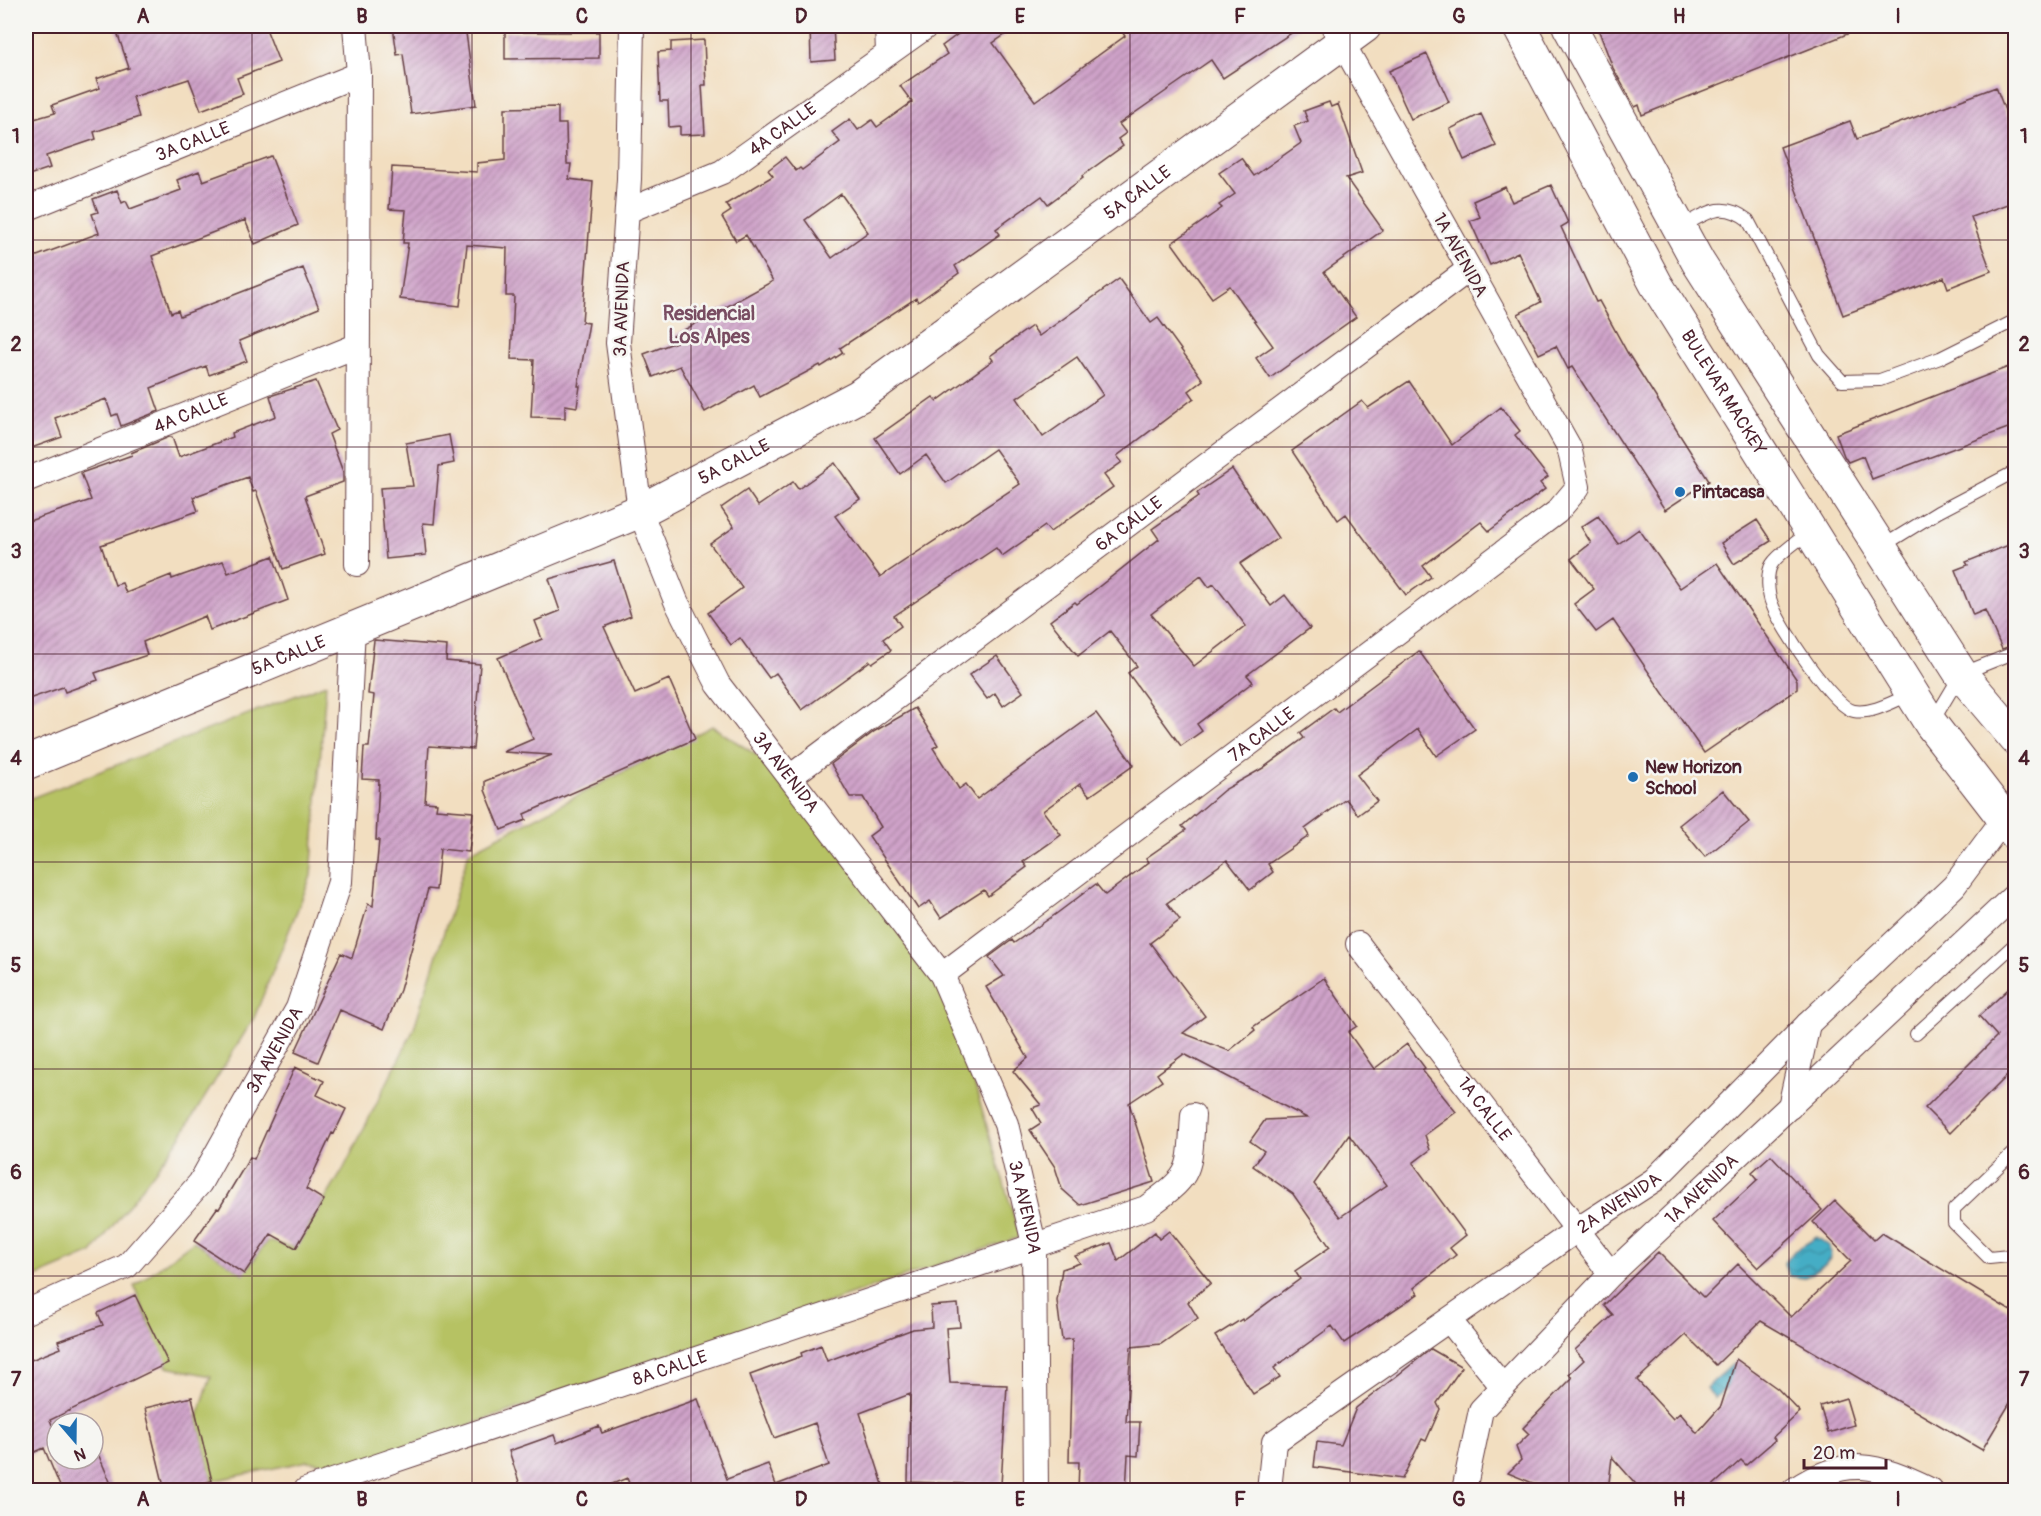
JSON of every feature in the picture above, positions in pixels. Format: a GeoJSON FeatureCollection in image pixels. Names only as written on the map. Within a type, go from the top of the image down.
{"type":"FeatureCollection","features":[{"type":"Feature","properties":{"kind":"main road","name":"BULEVAR MACKEY"},"geometry":{"type":"LineString","coordinates":[[1519,26],[1656,284],[1931,724],[2009,827]]}},
{"type":"Feature","properties":{"kind":"main road"},"geometry":{"type":"LineString","coordinates":[[1569,26],[1698,262],[1961,674],[2016,739]]}},
{"type":"Feature","properties":{"kind":"main road","name":"5A CALLE"},"geometry":{"type":"LineString","coordinates":[[26,763],[640,511],[859,396],[1347,31]]}},
{"type":"Feature","properties":{"kind":"street"},"geometry":{"type":"LineString","coordinates":[[355,26],[359,74],[356,346],[357,564]]}},
{"type":"Feature","properties":{"kind":"street","name":"3A AVENIDA"},"geometry":{"type":"LineString","coordinates":[[632,26],[627,211],[618,343],[640,511],[676,601],[717,684],[942,975],[1005,1124],[1034,1245],[1032,1489]]}},
{"type":"Feature","properties":{"kind":"street"},"geometry":{"type":"LineString","coordinates":[[886,26],[888,53]]}},
{"type":"Feature","properties":{"kind":"street","name":"4A CALLE"},"geometry":{"type":"LineString","coordinates":[[627,211],[722,172],[927,26]]}},
{"type":"Feature","properties":{"kind":"street","name":"1A AVENIDA"},"geometry":{"type":"LineString","coordinates":[[1347,31],[1468,270],[1569,447],[1578,487]]}},
{"type":"Feature","properties":{"kind":"street","name":"3A CALLE"},"geometry":{"type":"LineString","coordinates":[[26,209],[359,74]]}},
{"type":"Feature","properties":{"kind":"street","name":"6A CALLE"},"geometry":{"type":"LineString","coordinates":[[790,777],[1468,270]]}},
{"type":"Feature","properties":{"kind":"street","name":"4A CALLE"},"geometry":{"type":"LineString","coordinates":[[26,480],[356,346]]}},
{"type":"Feature","properties":{"kind":"street","name":"7A CALLE"},"geometry":{"type":"LineString","coordinates":[[942,975],[1557,512],[1578,487]]}},
{"type":"Feature","properties":{"kind":"street","name":"3A AVENIDA"},"geometry":{"type":"LineString","coordinates":[[26,1312],[127,1266],[200,1183],[298,1008],[340,882],[353,628]]}},
{"type":"Feature","properties":{"kind":"street","name":"2A AVENIDA"},"geometry":{"type":"LineString","coordinates":[[1269,1491],[1274,1442],[1577,1230],[1654,1180],[2009,827]]}},
{"type":"Feature","properties":{"kind":"street","name":"1A AVENIDA"},"geometry":{"type":"LineString","coordinates":[[1464,1491],[1481,1410],[1611,1274],[1790,1107],[1988,916],[2016,894]]}},
{"type":"Feature","properties":{"kind":"street","name":"1A CALLE"},"geometry":{"type":"LineString","coordinates":[[1358,944],[1611,1274]]}},
{"type":"Feature","properties":{"kind":"street"},"geometry":{"type":"LineString","coordinates":[[1790,1107],[1809,1024]]}},
{"type":"Feature","properties":{"kind":"street","name":"8A CALLE"},"geometry":{"type":"LineString","coordinates":[[306,1491],[329,1486],[1146,1208],[1174,1188],[1189,1169],[1193,1115]]}},
{"type":"Feature","properties":{"kind":"street"},"geometry":{"type":"LineString","coordinates":[[1668,1166],[1694,1196]]}},
{"type":"Feature","properties":{"kind":"street"},"geometry":{"type":"LineString","coordinates":[[1449,1320],[1503,1387]]}},
{"type":"Feature","properties":{"kind":"street"},"geometry":{"type":"LineString","coordinates":[[1794,1491],[1817,1475],[1845,1466],[1890,1471],[1930,1491]]}},
{"type":"Feature","properties":{"kind":"lane"},"geometry":{"type":"LineString","coordinates":[[1680,228],[1721,208],[1734,210],[1748,220],[1819,355],[1842,381],[1880,380],[1940,358],[2016,320]]}},
{"type":"Feature","properties":{"kind":"lane"},"geometry":{"type":"LineString","coordinates":[[1880,548],[1938,512],[2016,471]]}},
{"type":"Feature","properties":{"kind":"lane"},"geometry":{"type":"LineString","coordinates":[[1811,531],[1772,564],[1769,577],[1771,604],[1792,639],[1831,696],[1852,711],[1870,710],[1913,693]]}},
{"type":"Feature","properties":{"kind":"lane"},"geometry":{"type":"LineString","coordinates":[[1931,724],[1961,674],[2016,652]]}},
{"type":"Feature","properties":{"kind":"lane"},"geometry":{"type":"LineString","coordinates":[[1916,1034],[2016,943]]}},
{"type":"Feature","properties":{"kind":"lane"},"geometry":{"type":"LineString","coordinates":[[2016,1150],[1954,1209],[1954,1223],[1989,1258],[2009,1256],[2016,1251]]}},
{"type":"Feature","properties":{"kind":"green space"},"geometry":{"type":"Polygon","coordinates":[[[326,684],[311,876],[254,1018],[177,1142],[92,1253],[26,1281],[26,800],[326,684]]]}},
{"type":"Feature","properties":{"kind":"green space"},"geometry":{"type":"Polygon","coordinates":[[[712,726],[790,777],[942,975],[1020,1237],[346,1467],[308,1461],[212,1481],[197,1419],[211,1376],[167,1367],[134,1286],[194,1241],[244,1274],[267,1241],[296,1248],[343,1170],[413,1031],[469,852],[712,726]]]}},
{"type":"Feature","properties":{"kind":"water"},"geometry":{"type":"Polygon","coordinates":[[[1817,1237],[1829,1246],[1831,1257],[1825,1265],[1804,1278],[1789,1276],[1785,1263],[1794,1251],[1817,1237]]]}},
{"type":"Feature","properties":{"kind":"water"},"geometry":{"type":"Polygon","coordinates":[[[1733,1364],[1742,1373],[1715,1398],[1706,1388],[1733,1364]]]}},
{"type":"Feature","properties":{"kind":"building"},"geometry":{"type":"Polygon","coordinates":[[[115,26],[265,26],[279,62],[237,78],[243,94],[201,110],[189,79],[133,97],[139,117],[94,132],[96,139],[46,156],[50,168],[26,176],[26,107],[30,107],[34,119],[55,113],[52,105],[100,88],[96,79],[129,68],[115,26]]]}},
{"type":"Feature","properties":{"kind":"building"},"geometry":{"type":"Polygon","coordinates":[[[393,26],[465,26],[476,105],[411,114],[403,54],[397,55],[393,26]]]}},
{"type":"Feature","properties":{"kind":"building"},"geometry":{"type":"Polygon","coordinates":[[[810,26],[833,26],[835,60],[811,62],[810,26]]]}},
{"type":"Feature","properties":{"kind":"building"},"geometry":{"type":"Polygon","coordinates":[[[969,26],[1018,26],[993,43],[1035,101],[1125,36],[1118,26],[1302,26],[1223,78],[1211,60],[1119,124],[1126,133],[1118,139],[1123,146],[1048,204],[1042,196],[996,229],[1000,234],[955,266],[959,273],[918,302],[916,298],[840,348],[843,353],[821,367],[820,365],[760,397],[754,385],[705,412],[680,366],[653,377],[644,354],[676,342],[673,336],[773,281],[746,235],[736,241],[722,217],[731,211],[726,204],[773,176],[768,170],[785,157],[796,171],[800,168],[802,170],[840,142],[832,132],[850,119],[858,130],[872,120],[877,127],[912,102],[900,86],[947,54],[942,46],[969,26]],[[841,194],[805,220],[832,258],[868,232],[841,194]]]}},
{"type":"Feature","properties":{"kind":"building"},"geometry":{"type":"Polygon","coordinates":[[[1597,26],[1865,27],[1642,115],[1639,105],[1635,107],[1613,68],[1597,26]]]}},
{"type":"Feature","properties":{"kind":"building"},"geometry":{"type":"Polygon","coordinates":[[[505,32],[599,32],[599,58],[505,59],[505,32]]]}},
{"type":"Feature","properties":{"kind":"building"},"geometry":{"type":"Polygon","coordinates":[[[704,40],[706,85],[702,85],[705,134],[680,135],[680,126],[669,127],[668,101],[660,101],[658,52],[671,51],[671,42],[704,40]]]}},
{"type":"Feature","properties":{"kind":"building"},"geometry":{"type":"Polygon","coordinates":[[[1427,54],[1449,102],[1411,119],[1389,71],[1427,54]]]}},
{"type":"Feature","properties":{"kind":"building"},"geometry":{"type":"Polygon","coordinates":[[[1996,87],[2016,139],[2016,201],[1971,217],[1991,271],[1948,288],[1944,277],[1843,315],[1780,147],[1850,121],[1857,139],[1996,87]]]}},
{"type":"Feature","properties":{"kind":"building"},"geometry":{"type":"Polygon","coordinates":[[[1329,102],[1331,107],[1338,104],[1362,173],[1346,178],[1383,230],[1324,272],[1356,317],[1270,378],[1256,358],[1273,346],[1230,286],[1212,298],[1172,243],[1222,208],[1219,205],[1235,194],[1219,173],[1241,158],[1254,176],[1301,143],[1294,126],[1308,121],[1304,111],[1329,102]]]}},
{"type":"Feature","properties":{"kind":"building"},"geometry":{"type":"Polygon","coordinates":[[[558,107],[558,124],[566,124],[567,164],[571,164],[569,179],[593,182],[582,322],[589,323],[578,386],[580,386],[577,407],[565,405],[565,418],[531,417],[534,360],[511,359],[514,296],[506,296],[507,248],[467,245],[460,306],[400,299],[408,243],[403,243],[406,210],[389,209],[392,167],[477,172],[477,163],[505,160],[505,108],[558,107]]]}},
{"type":"Feature","properties":{"kind":"building"},"geometry":{"type":"Polygon","coordinates":[[[1481,114],[1496,146],[1464,160],[1450,129],[1481,114]]]}},
{"type":"Feature","properties":{"kind":"building"},"geometry":{"type":"Polygon","coordinates":[[[271,156],[298,225],[255,244],[245,220],[152,256],[171,313],[178,310],[180,316],[303,268],[319,308],[239,341],[247,361],[209,375],[206,366],[151,388],[159,411],[121,426],[117,414],[112,416],[106,399],[55,418],[62,437],[26,450],[26,260],[99,233],[92,214],[98,212],[93,199],[117,190],[122,203],[126,201],[130,209],[181,190],[177,180],[199,171],[203,181],[271,156]]]}},
{"type":"Feature","properties":{"kind":"building"},"geometry":{"type":"Polygon","coordinates":[[[1551,185],[1568,223],[1561,227],[1596,302],[1599,301],[1627,352],[1709,481],[1665,510],[1572,367],[1568,369],[1556,346],[1539,354],[1518,314],[1541,302],[1518,252],[1490,265],[1470,221],[1480,217],[1473,201],[1505,187],[1512,202],[1551,185]]]}},
{"type":"Feature","properties":{"kind":"building"},"geometry":{"type":"Polygon","coordinates":[[[1119,279],[1151,323],[1158,318],[1203,380],[1189,391],[1194,398],[1117,456],[1122,462],[1104,475],[1113,487],[1050,532],[1045,526],[1002,556],[996,548],[894,616],[901,626],[883,639],[891,650],[872,663],[870,661],[802,710],[776,673],[769,678],[740,638],[731,645],[708,613],[742,588],[710,544],[734,527],[721,508],[747,490],[758,506],[793,482],[798,489],[835,463],[860,499],[835,516],[880,577],[1020,484],[995,449],[946,483],[926,455],[900,474],[875,438],[933,397],[937,401],[993,360],[990,356],[1032,326],[1039,336],[1119,279]],[[1077,357],[1017,398],[1043,437],[1103,395],[1077,357]]]}},
{"type":"Feature","properties":{"kind":"building"},"geometry":{"type":"Polygon","coordinates":[[[2016,364],[2016,425],[1872,479],[1863,456],[1848,462],[1844,456],[1836,434],[2016,364]]]}},
{"type":"Feature","properties":{"kind":"building"},"geometry":{"type":"Polygon","coordinates":[[[316,381],[337,430],[329,434],[343,472],[343,482],[305,496],[325,554],[283,569],[256,491],[253,492],[248,477],[193,497],[198,511],[101,545],[115,585],[122,583],[126,593],[171,575],[172,579],[223,561],[228,573],[273,556],[288,600],[210,630],[205,616],[143,642],[147,655],[95,673],[98,680],[65,692],[63,687],[26,700],[26,522],[91,500],[81,473],[132,455],[131,453],[169,437],[172,437],[179,457],[233,437],[232,433],[276,416],[270,396],[316,381]]]}},
{"type":"Feature","properties":{"kind":"building"},"geometry":{"type":"Polygon","coordinates":[[[1409,381],[1452,445],[1501,407],[1520,431],[1515,435],[1548,477],[1540,483],[1545,489],[1489,531],[1481,522],[1423,566],[1431,577],[1406,595],[1346,514],[1338,520],[1292,451],[1362,401],[1368,408],[1409,381]]]}},
{"type":"Feature","properties":{"kind":"building"},"geometry":{"type":"Polygon","coordinates":[[[449,435],[454,463],[439,466],[434,524],[423,523],[426,555],[386,559],[380,488],[413,486],[406,443],[449,435]]]}},
{"type":"Feature","properties":{"kind":"building"},"geometry":{"type":"Polygon","coordinates":[[[1232,469],[1278,538],[1240,564],[1271,606],[1285,595],[1310,628],[1247,675],[1253,682],[1197,724],[1202,731],[1181,746],[1128,673],[1137,666],[1110,631],[1078,656],[1050,621],[1075,602],[1077,604],[1159,539],[1152,529],[1199,496],[1197,493],[1232,469]],[[1201,576],[1151,614],[1194,666],[1246,626],[1214,584],[1209,587],[1201,576]]]}},
{"type":"Feature","properties":{"kind":"building"},"geometry":{"type":"Polygon","coordinates":[[[1598,516],[1618,544],[1639,529],[1680,588],[1717,563],[1797,680],[1797,689],[1704,753],[1613,620],[1596,632],[1574,604],[1594,589],[1571,559],[1591,543],[1581,527],[1598,516]]]}},
{"type":"Feature","properties":{"kind":"building"},"geometry":{"type":"Polygon","coordinates":[[[1757,520],[1771,541],[1734,564],[1721,543],[1757,520]]]}},
{"type":"Feature","properties":{"kind":"building"},"geometry":{"type":"Polygon","coordinates":[[[2016,542],[2016,644],[2002,649],[1985,610],[1973,615],[1955,570],[1968,565],[1966,562],[2016,542]]]}},
{"type":"Feature","properties":{"kind":"building"},"geometry":{"type":"Polygon","coordinates":[[[614,561],[631,616],[604,627],[635,694],[669,679],[695,739],[524,814],[526,820],[501,830],[485,790],[485,781],[552,755],[503,752],[533,739],[498,658],[542,639],[535,621],[560,611],[549,579],[614,561]]]}},
{"type":"Feature","properties":{"kind":"building"},"geometry":{"type":"Polygon","coordinates":[[[374,640],[447,646],[446,661],[480,664],[473,749],[429,746],[425,802],[437,803],[436,809],[473,812],[469,852],[440,849],[436,890],[428,889],[400,990],[384,1029],[340,1010],[318,1062],[295,1052],[341,953],[352,958],[368,904],[373,906],[379,840],[376,840],[379,780],[362,779],[364,747],[369,747],[374,695],[368,694],[374,640]]]}},
{"type":"Feature","properties":{"kind":"building"},"geometry":{"type":"Polygon","coordinates":[[[1419,651],[1475,729],[1436,756],[1418,729],[1357,775],[1377,801],[1358,815],[1346,799],[1305,829],[1309,836],[1268,864],[1273,872],[1250,890],[1227,860],[1167,903],[1180,920],[1150,943],[1205,1016],[1183,1033],[1229,1051],[1255,1030],[1253,1027],[1324,978],[1357,1026],[1348,1032],[1374,1069],[1407,1044],[1425,1068],[1422,1070],[1456,1112],[1425,1135],[1430,1150],[1413,1163],[1466,1235],[1450,1248],[1456,1255],[1414,1288],[1418,1294],[1344,1343],[1332,1326],[1274,1368],[1280,1377],[1253,1394],[1215,1336],[1242,1319],[1243,1321],[1300,1279],[1295,1271],[1330,1247],[1293,1194],[1253,1166],[1264,1151],[1250,1141],[1265,1120],[1307,1118],[1184,1054],[1157,1074],[1162,1081],[1129,1103],[1154,1182],[1080,1205],[1062,1189],[1055,1167],[1030,1130],[1041,1123],[1032,1108],[1041,1105],[1013,1071],[1028,1058],[986,987],[1004,976],[989,957],[1012,940],[1014,943],[1096,884],[1105,895],[1149,862],[1146,858],[1186,830],[1182,826],[1224,790],[1263,768],[1304,738],[1300,733],[1334,708],[1337,712],[1419,651]],[[1349,1135],[1314,1184],[1340,1217],[1387,1185],[1349,1135]]]}},
{"type":"Feature","properties":{"kind":"building"},"geometry":{"type":"Polygon","coordinates":[[[997,656],[1023,692],[1003,706],[995,693],[987,699],[969,675],[997,656]]]}},
{"type":"Feature","properties":{"kind":"building"},"geometry":{"type":"Polygon","coordinates":[[[915,708],[938,745],[933,748],[959,789],[966,784],[977,799],[1096,713],[1134,765],[1090,796],[1080,784],[1043,811],[1061,835],[1023,862],[1027,867],[988,896],[984,890],[941,918],[930,901],[918,909],[869,836],[881,827],[863,797],[850,797],[831,764],[875,731],[915,708]]]}},
{"type":"Feature","properties":{"kind":"building"},"geometry":{"type":"Polygon","coordinates":[[[1723,790],[1749,822],[1705,857],[1679,825],[1723,790]]]}},
{"type":"Feature","properties":{"kind":"building"},"geometry":{"type":"Polygon","coordinates":[[[2016,982],[2016,1067],[1950,1133],[1925,1108],[1997,1036],[1979,1016],[2016,982]]]}},
{"type":"Feature","properties":{"kind":"building"},"geometry":{"type":"Polygon","coordinates":[[[295,1067],[324,1081],[317,1095],[346,1109],[306,1189],[324,1200],[296,1248],[271,1234],[244,1274],[194,1241],[217,1208],[219,1209],[250,1157],[254,1159],[295,1067]]]}},
{"type":"Feature","properties":{"kind":"building"},"geometry":{"type":"Polygon","coordinates":[[[1771,1155],[1822,1210],[1758,1268],[1713,1221],[1758,1179],[1752,1172],[1771,1155]]]}},
{"type":"Feature","properties":{"kind":"building"},"geometry":{"type":"Polygon","coordinates":[[[1835,1201],[1874,1240],[1882,1233],[2016,1314],[2016,1393],[1982,1450],[1761,1321],[1716,1365],[1686,1335],[1637,1380],[1673,1419],[1680,1413],[1697,1433],[1721,1406],[1736,1359],[1778,1389],[1800,1412],[1773,1437],[1775,1440],[1746,1465],[1741,1460],[1707,1491],[1642,1491],[1612,1457],[1608,1491],[1552,1491],[1508,1473],[1521,1460],[1516,1447],[1529,1434],[1523,1428],[1572,1378],[1569,1374],[1584,1360],[1575,1350],[1613,1315],[1604,1305],[1658,1252],[1704,1298],[1738,1264],[1791,1317],[1851,1261],[1813,1222],[1835,1201]]]}},
{"type":"Feature","properties":{"kind":"building"},"geometry":{"type":"Polygon","coordinates":[[[1169,1231],[1211,1283],[1188,1302],[1198,1318],[1161,1344],[1131,1347],[1126,1422],[1140,1422],[1138,1456],[1128,1455],[1126,1491],[1078,1491],[1079,1462],[1069,1462],[1072,1339],[1062,1340],[1057,1301],[1062,1269],[1080,1263],[1075,1256],[1111,1243],[1118,1261],[1155,1232],[1159,1239],[1169,1231]]]}},
{"type":"Feature","properties":{"kind":"building"},"geometry":{"type":"Polygon","coordinates":[[[135,1295],[168,1363],[69,1411],[45,1411],[45,1450],[44,1448],[26,1456],[26,1362],[61,1348],[58,1341],[103,1325],[98,1313],[135,1295]]]}},
{"type":"Feature","properties":{"kind":"building"},"geometry":{"type":"Polygon","coordinates":[[[958,1304],[960,1327],[946,1328],[950,1383],[1007,1385],[1001,1485],[908,1482],[910,1394],[860,1413],[885,1491],[632,1491],[627,1478],[595,1491],[522,1491],[509,1451],[554,1435],[557,1443],[599,1426],[602,1433],[698,1399],[727,1479],[768,1464],[776,1485],[829,1465],[815,1423],[774,1438],[750,1375],[802,1356],[801,1353],[821,1345],[827,1361],[913,1329],[932,1327],[931,1306],[958,1304]]]}},
{"type":"Feature","properties":{"kind":"building"},"geometry":{"type":"Polygon","coordinates":[[[1431,1349],[1462,1367],[1437,1403],[1440,1409],[1426,1441],[1422,1439],[1402,1479],[1314,1467],[1317,1442],[1341,1445],[1356,1408],[1431,1349]]]}},
{"type":"Feature","properties":{"kind":"building"},"geometry":{"type":"Polygon","coordinates":[[[192,1397],[212,1481],[165,1491],[145,1408],[192,1397]]]}},
{"type":"Feature","properties":{"kind":"building"},"geometry":{"type":"Polygon","coordinates":[[[1846,1398],[1854,1425],[1828,1433],[1820,1406],[1846,1398]]]}},
{"type":"Feature","properties":{"kind":"building"},"geometry":{"type":"Polygon","coordinates":[[[105,1470],[114,1491],[62,1491],[54,1471],[105,1470]]]}},
{"type":"Feature","properties":{"kind":"place","name":"Pintacasa"},"geometry":{"type":"Point","coordinates":[1680,492]}},
{"type":"Feature","properties":{"kind":"place","name":"New Horizon School"},"geometry":{"type":"Point","coordinates":[1633,777]}},
{"type":"Feature","properties":{"kind":"district","name":"Residencial Los Alpes"},"geometry":{"type":"Point","coordinates":[709,324]}}]}
